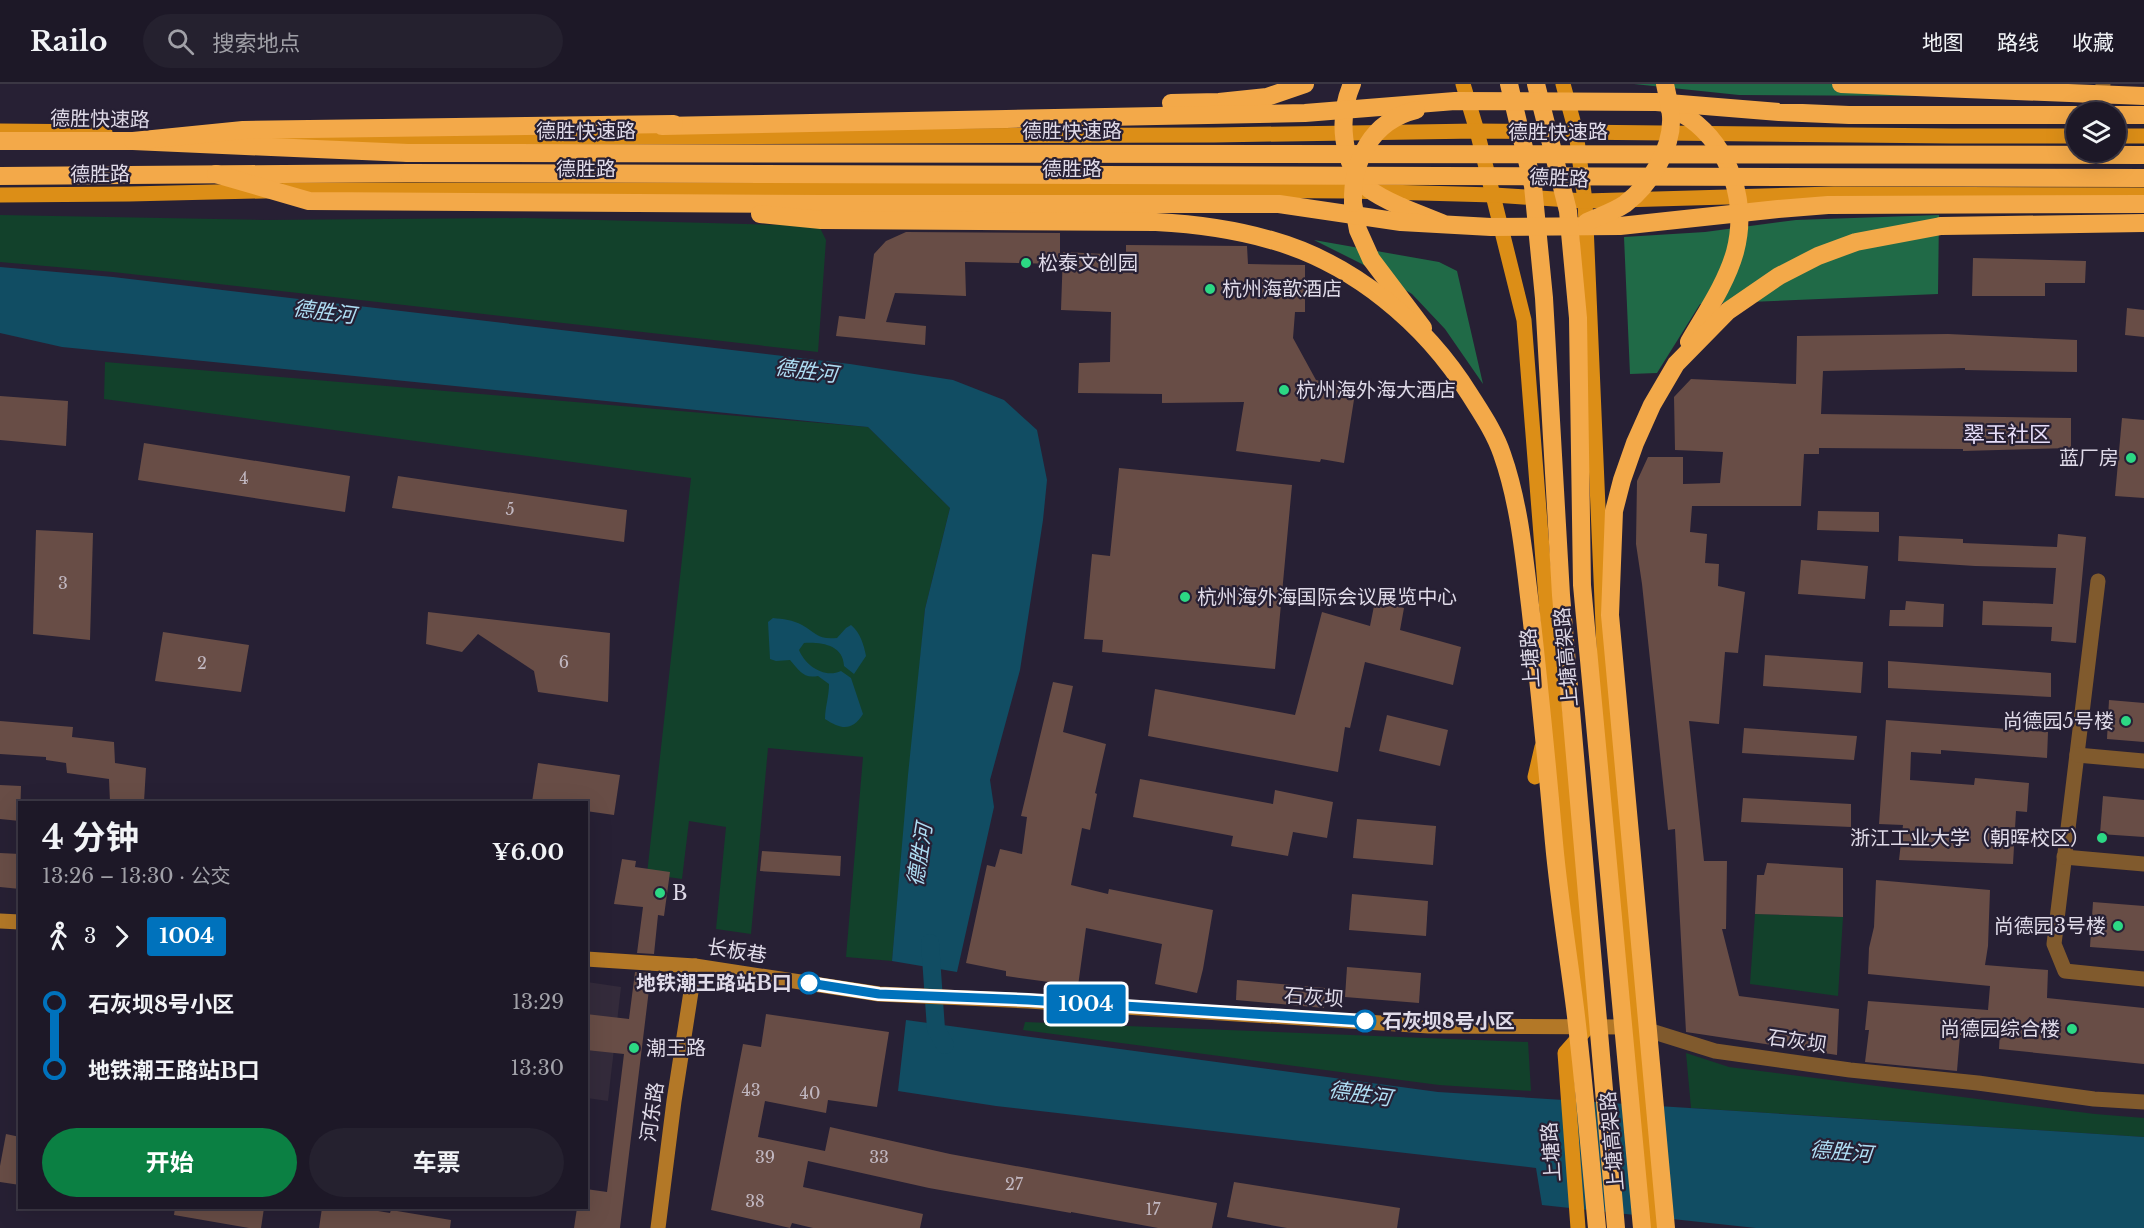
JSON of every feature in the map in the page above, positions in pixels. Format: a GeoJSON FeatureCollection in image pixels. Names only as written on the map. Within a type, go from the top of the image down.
{"type":"FeatureCollection","features":[{"type":"Feature","properties":{"kind":"highway"},"geometry":{"type":"LineString","coordinates":[[662,126],[762,113],[1219,102],[1267,97],[1305,84]]}},
{"type":"Feature","properties":{"kind":"highway"},"geometry":{"type":"LineString","coordinates":[[1352,84],[1344,106],[1344,127],[1345,144],[1357,173],[1368,188],[1384,199],[1444,224]]}},
{"type":"Feature","properties":{"kind":"highway","name":"上塘高架路"},"geometry":{"type":"LineString","coordinates":[[1509,84],[1533,186],[1544,298],[1561,594],[1616,1228]]}},
{"type":"Feature","properties":{"kind":"highway","name":"上塘高架路"},"geometry":{"type":"LineString","coordinates":[[1536,84],[1568,211],[1578,318],[1582,585],[1642,1228]]}},
{"type":"Feature","properties":{"kind":"highway"},"geometry":{"type":"LineString","coordinates":[[1577,226],[1626,203],[1654,173],[1670,131],[1671,117],[1665,84]]}},
{"type":"Feature","properties":{"kind":"highway"},"geometry":{"type":"LineString","coordinates":[[1841,84],[2144,96]]}},
{"type":"Feature","properties":{"kind":"highway"},"geometry":{"type":"LineString","coordinates":[[1459,92],[1409,112],[1383,127],[1371,139],[1359,158],[1352,182],[1353,203],[1358,230],[1371,259],[1441,352],[1488,423],[1502,452],[1513,493],[1523,548],[1542,705],[1557,882],[1575,1010],[1598,1228]]}},
{"type":"Feature","properties":{"kind":"highway"},"geometry":{"type":"LineString","coordinates":[[133,141],[243,130],[662,126],[1305,113],[1459,92],[1849,115],[2066,115]]}},
{"type":"Feature","properties":{"kind":"highway"},"geometry":{"type":"LineString","coordinates":[[1656,102],[1689,117],[1713,139],[1729,164],[1736,189],[1740,218],[1735,253],[1717,293],[1652,405],[1635,443],[1614,512],[1610,604],[1666,1228]]}},
{"type":"Feature","properties":{"kind":"highway"},"geometry":{"type":"LineString","coordinates":[[2126,113],[2144,115]]}},
{"type":"Feature","properties":{"kind":"highway","name":"德胜快速路"},"geometry":{"type":"LineString","coordinates":[[0,141],[133,141],[408,153],[2144,155]]}},
{"type":"Feature","properties":{"kind":"highway"},"geometry":{"type":"LineString","coordinates":[[0,176],[408,173],[2144,178]]}},
{"type":"Feature","properties":{"kind":"highway"},"geometry":{"type":"LineString","coordinates":[[216,174],[309,201],[1278,204],[1401,222],[1491,227],[1662,222],[1828,205],[2144,204]]}},
{"type":"Feature","properties":{"kind":"highway"},"geometry":{"type":"LineString","coordinates":[[626,202],[822,220],[1194,224],[1272,240],[1307,253],[1339,269],[1377,293],[1441,352]]}},
{"type":"Feature","properties":{"kind":"highway"},"geometry":{"type":"LineString","coordinates":[[1676,364],[1728,311],[1755,291],[1818,256],[1856,242],[1941,226],[2144,223]]}},
{"type":"Feature","properties":{"kind":"main road"},"geometry":{"type":"LineString","coordinates":[[1563,84],[1576,132],[1585,201],[1610,790],[1638,1027],[1657,1228]]}},
{"type":"Feature","properties":{"kind":"main road","name":"上塘路"},"geometry":{"type":"LineString","coordinates":[[1459,92],[1477,131],[1524,320],[1554,700],[1587,1028],[1565,1053],[1578,1228]]}},
{"type":"Feature","properties":{"kind":"main road","name":"德胜路"},"geometry":{"type":"LineString","coordinates":[[0,131],[308,139],[1214,135],[1477,131],[2066,136]]}},
{"type":"Feature","properties":{"kind":"main road"},"geometry":{"type":"LineString","coordinates":[[2126,136],[2144,136]]}},
{"type":"Feature","properties":{"kind":"main road","name":"德胜路"},"geometry":{"type":"LineString","coordinates":[[0,195],[305,190],[713,189],[1167,190],[1494,195],[1585,201],[1834,194],[2144,195]]}},
{"type":"Feature","properties":{"kind":"main road"},"geometry":{"type":"LineString","coordinates":[[1535,777],[1554,700]]}},
{"type":"Feature","properties":{"kind":"street"},"geometry":{"type":"LineString","coordinates":[[2103,84],[2105,102]]}},
{"type":"Feature","properties":{"kind":"street"},"geometry":{"type":"LineString","coordinates":[[2126,106],[2144,103]]}},
{"type":"Feature","properties":{"kind":"street"},"geometry":{"type":"LineString","coordinates":[[2098,581],[2054,944],[2065,971],[2144,979]]}},
{"type":"Feature","properties":{"kind":"street"},"geometry":{"type":"LineString","coordinates":[[2077,755],[2144,761]]}},
{"type":"Feature","properties":{"kind":"street"},"geometry":{"type":"LineString","coordinates":[[2064,857],[2144,864]]}},
{"type":"Feature","properties":{"kind":"street"},"geometry":{"type":"LineString","coordinates":[[0,921],[18,922]]}},
{"type":"Feature","properties":{"kind":"street","name":"长板巷"},"geometry":{"type":"LineString","coordinates":[[588,959],[695,966],[879,994]]}},
{"type":"Feature","properties":{"kind":"street","name":"河东路"},"geometry":{"type":"LineString","coordinates":[[658,1228],[674,1101],[695,966]]}},
{"type":"Feature","properties":{"kind":"street","name":"石灰坝"},"geometry":{"type":"LineString","coordinates":[[879,994],[1028,1000],[1429,1026],[1638,1027],[1715,1051],[1850,1070],[1978,1083],[2094,1099],[2144,1102]]}},
{"type":"Feature","properties":{"kind":"shaded area"},"geometry":{"type":"Polygon","coordinates":[[[588,982],[621,987],[608,1101],[588,1098],[588,982]]]}},
{"type":"Feature","properties":{"kind":"green space"},"geometry":{"type":"Polygon","coordinates":[[[1634,84],[2043,84],[1924,96],[1739,95],[1634,84]]]}},
{"type":"Feature","properties":{"kind":"green space"},"geometry":{"type":"Polygon","coordinates":[[[0,215],[265,220],[525,218],[819,226],[826,240],[818,352],[113,272],[0,262],[0,215]]]}},
{"type":"Feature","properties":{"kind":"green space"},"geometry":{"type":"Polygon","coordinates":[[[1939,215],[1938,294],[1700,304],[1657,373],[1630,374],[1624,237],[1705,232],[1796,220],[1939,215]]]}},
{"type":"Feature","properties":{"kind":"green space"},"geometry":{"type":"Polygon","coordinates":[[[1314,240],[1439,262],[1457,271],[1483,384],[1445,329],[1412,294],[1362,264],[1314,240]]]}},
{"type":"Feature","properties":{"kind":"green space"},"geometry":{"type":"Polygon","coordinates":[[[105,362],[868,427],[950,508],[925,609],[892,961],[846,957],[863,757],[768,748],[751,934],[716,929],[726,827],[689,821],[682,879],[647,874],[691,478],[104,399],[105,362]]]}},
{"type":"Feature","properties":{"kind":"green space"},"geometry":{"type":"Polygon","coordinates":[[[1755,914],[1843,917],[1838,996],[1750,984],[1755,914]]]}},
{"type":"Feature","properties":{"kind":"green space"},"geometry":{"type":"Polygon","coordinates":[[[1025,1022],[1528,1042],[1531,1091],[1439,1085],[1023,1030],[1025,1022]]]}},
{"type":"Feature","properties":{"kind":"green space"},"geometry":{"type":"Polygon","coordinates":[[[1686,1053],[1729,1067],[2095,1114],[2144,1118],[2144,1137],[1691,1108],[1686,1053]]]}},
{"type":"Feature","properties":{"kind":"water"},"geometry":{"type":"Polygon","coordinates":[[[0,267],[113,277],[850,364],[953,380],[1004,400],[1037,430],[1047,480],[1020,670],[990,780],[994,807],[957,972],[892,961],[925,609],[950,508],[868,427],[62,347],[0,333],[0,267]]]}},
{"type":"Feature","properties":{"kind":"water"},"geometry":{"type":"Polygon","coordinates":[[[773,618],[795,622],[825,638],[837,638],[851,625],[857,631],[866,656],[854,674],[844,666],[840,653],[830,646],[804,643],[799,650],[806,661],[816,669],[828,673],[841,671],[851,678],[863,714],[855,724],[842,727],[825,719],[829,684],[818,676],[805,675],[790,660],[770,659],[768,622],[773,618]]]}},
{"type":"Feature","properties":{"kind":"water"},"geometry":{"type":"Polygon","coordinates":[[[906,1020],[1438,1092],[2144,1137],[2144,1228],[1756,1228],[1542,1205],[1536,1168],[996,1106],[898,1091],[906,1020]]]}},
{"type":"Feature","properties":{"kind":"building"},"geometry":{"type":"Polygon","coordinates":[[[906,232],[1060,233],[1060,264],[965,262],[966,296],[895,293],[886,322],[926,326],[925,345],[836,336],[839,316],[865,319],[874,254],[886,241],[906,232]]]}},
{"type":"Feature","properties":{"kind":"building"},"geometry":{"type":"Polygon","coordinates":[[[1126,245],[1247,246],[1248,264],[1305,265],[1305,312],[1295,312],[1293,338],[1316,380],[1356,387],[1344,463],[1236,451],[1244,402],[1162,403],[1162,394],[1078,393],[1079,363],[1110,362],[1111,312],[1061,310],[1063,252],[1126,255],[1126,245]]]}},
{"type":"Feature","properties":{"kind":"building"},"geometry":{"type":"Polygon","coordinates":[[[1973,258],[2086,261],[2085,283],[2045,283],[2045,296],[1972,296],[1973,258]]]}},
{"type":"Feature","properties":{"kind":"building"},"geometry":{"type":"Polygon","coordinates":[[[2127,308],[2144,310],[2144,337],[2125,335],[2127,308]]]}},
{"type":"Feature","properties":{"kind":"building"},"geometry":{"type":"Polygon","coordinates":[[[1948,334],[2077,340],[2077,372],[1965,370],[1965,368],[1823,371],[1821,414],[2071,418],[2071,448],[1963,451],[1963,449],[1819,448],[1819,454],[1804,454],[1801,506],[1692,506],[1690,532],[1707,534],[1705,563],[1719,564],[1718,586],[1745,592],[1738,653],[1725,652],[1719,724],[1689,721],[1704,861],[1727,861],[1726,929],[1722,929],[1739,996],[1839,1009],[1837,1055],[1686,1032],[1675,829],[1668,830],[1636,544],[1637,481],[1648,457],[1683,457],[1683,484],[1720,483],[1723,452],[1675,450],[1674,397],[1691,379],[1796,384],[1797,336],[1948,334]]]}},
{"type":"Feature","properties":{"kind":"building"},"geometry":{"type":"Polygon","coordinates":[[[0,396],[68,401],[66,446],[0,440],[0,396]]]}},
{"type":"Feature","properties":{"kind":"building","name":"蓝厂房"},"geometry":{"type":"Polygon","coordinates":[[[2122,418],[2144,420],[2144,498],[2115,496],[2122,418]]]}},
{"type":"Feature","properties":{"kind":"building"},"geometry":{"type":"Polygon","coordinates":[[[144,443],[350,476],[345,512],[138,480],[144,443]]]}},
{"type":"Feature","properties":{"kind":"building","name":"杭州海外海国际会议展览中心"},"geometry":{"type":"Polygon","coordinates":[[[1119,468],[1292,485],[1275,669],[1102,652],[1103,640],[1084,639],[1092,554],[1110,556],[1119,468]]]}},
{"type":"Feature","properties":{"kind":"building"},"geometry":{"type":"Polygon","coordinates":[[[398,476],[627,510],[624,542],[392,508],[398,476]]]}},
{"type":"Feature","properties":{"kind":"building"},"geometry":{"type":"Polygon","coordinates":[[[1818,511],[1879,512],[1879,532],[1817,530],[1818,511]]]}},
{"type":"Feature","properties":{"kind":"building"},"geometry":{"type":"Polygon","coordinates":[[[36,530],[93,533],[90,640],[33,634],[36,530]]]}},
{"type":"Feature","properties":{"kind":"building"},"geometry":{"type":"Polygon","coordinates":[[[2058,534],[2086,537],[2076,643],[2051,641],[2052,627],[1982,625],[1983,601],[2053,604],[2056,568],[1898,561],[1899,536],[1963,539],[1963,543],[2057,547],[2058,534]]]}},
{"type":"Feature","properties":{"kind":"building"},"geometry":{"type":"Polygon","coordinates":[[[1801,560],[1868,566],[1865,599],[1798,594],[1801,560]]]}},
{"type":"Feature","properties":{"kind":"building"},"geometry":{"type":"Polygon","coordinates":[[[1375,601],[1404,608],[1400,630],[1461,647],[1453,685],[1365,662],[1350,728],[1345,727],[1338,772],[1148,736],[1155,689],[1295,715],[1322,612],[1370,626],[1375,601]]]}},
{"type":"Feature","properties":{"kind":"building"},"geometry":{"type":"Polygon","coordinates":[[[1906,601],[1944,604],[1943,627],[1889,626],[1890,610],[1905,610],[1906,601]]]}},
{"type":"Feature","properties":{"kind":"building"},"geometry":{"type":"Polygon","coordinates":[[[428,612],[610,633],[608,702],[538,692],[534,671],[478,634],[462,652],[426,644],[428,612]]]}},
{"type":"Feature","properties":{"kind":"building"},"geometry":{"type":"Polygon","coordinates":[[[163,632],[249,645],[241,692],[155,681],[163,632]]]}},
{"type":"Feature","properties":{"kind":"building"},"geometry":{"type":"Polygon","coordinates":[[[1765,655],[1863,662],[1861,693],[1763,686],[1765,655]]]}},
{"type":"Feature","properties":{"kind":"building"},"geometry":{"type":"Polygon","coordinates":[[[1888,661],[2051,673],[2051,697],[1888,688],[1888,661]]]}},
{"type":"Feature","properties":{"kind":"building"},"geometry":{"type":"Polygon","coordinates":[[[1053,682],[1073,686],[1063,732],[1106,744],[1095,793],[1097,794],[1090,830],[1082,828],[1071,885],[1108,894],[1109,889],[1213,910],[1197,993],[1155,984],[1162,944],[1086,928],[1078,986],[1006,976],[1006,971],[966,963],[987,865],[995,867],[1000,849],[1022,854],[1027,817],[1021,816],[1053,682]]]}},
{"type":"Feature","properties":{"kind":"building","name":"尚德园5号楼"},"geometry":{"type":"Polygon","coordinates":[[[2109,700],[2144,703],[2144,742],[2107,739],[2109,700]]]}},
{"type":"Feature","properties":{"kind":"building"},"geometry":{"type":"Polygon","coordinates":[[[1387,715],[1448,730],[1440,766],[1379,751],[1387,715]]]}},
{"type":"Feature","properties":{"kind":"building"},"geometry":{"type":"Polygon","coordinates":[[[1886,720],[2048,732],[2047,758],[1941,750],[1941,754],[1911,752],[1910,780],[1974,785],[1975,778],[2029,783],[2027,812],[2016,811],[2013,864],[1899,860],[1903,825],[1879,824],[1886,720]]]}},
{"type":"Feature","properties":{"kind":"building"},"geometry":{"type":"Polygon","coordinates":[[[0,721],[73,727],[72,737],[114,742],[115,763],[146,768],[144,801],[110,801],[109,779],[67,773],[66,763],[46,760],[46,757],[0,754],[0,721]]]}},
{"type":"Feature","properties":{"kind":"building"},"geometry":{"type":"Polygon","coordinates":[[[1744,728],[1857,736],[1854,760],[1742,753],[1744,728]]]}},
{"type":"Feature","properties":{"kind":"building"},"geometry":{"type":"Polygon","coordinates":[[[538,763],[620,775],[614,815],[588,811],[588,801],[532,801],[538,763]]]}},
{"type":"Feature","properties":{"kind":"building"},"geometry":{"type":"Polygon","coordinates":[[[1140,779],[1273,804],[1275,790],[1333,802],[1327,838],[1293,832],[1288,856],[1231,846],[1233,836],[1133,817],[1140,779]]]}},
{"type":"Feature","properties":{"kind":"building"},"geometry":{"type":"Polygon","coordinates":[[[0,785],[21,786],[18,821],[0,819],[0,785]]]}},
{"type":"Feature","properties":{"kind":"building"},"geometry":{"type":"Polygon","coordinates":[[[2103,796],[2144,800],[2144,837],[2100,834],[2103,796]]]}},
{"type":"Feature","properties":{"kind":"building"},"geometry":{"type":"Polygon","coordinates":[[[1743,798],[1851,804],[1851,827],[1741,822],[1743,798]]]}},
{"type":"Feature","properties":{"kind":"building"},"geometry":{"type":"Polygon","coordinates":[[[1357,819],[1436,826],[1433,865],[1353,858],[1357,819]]]}},
{"type":"Feature","properties":{"kind":"building"},"geometry":{"type":"Polygon","coordinates":[[[762,851],[841,856],[840,876],[760,871],[762,851]]]}},
{"type":"Feature","properties":{"kind":"building"},"geometry":{"type":"Polygon","coordinates":[[[0,853],[18,854],[18,889],[0,887],[0,853]]]}},
{"type":"Feature","properties":{"kind":"building"},"geometry":{"type":"Polygon","coordinates":[[[622,859],[636,861],[635,867],[670,872],[664,916],[658,915],[654,954],[637,953],[643,907],[614,904],[622,859]]]}},
{"type":"Feature","properties":{"kind":"building"},"geometry":{"type":"Polygon","coordinates":[[[1767,863],[1843,868],[1843,917],[1755,914],[1757,875],[1764,875],[1767,863]]]}},
{"type":"Feature","properties":{"kind":"building"},"geometry":{"type":"Polygon","coordinates":[[[1876,880],[1990,890],[1985,965],[2048,970],[2047,998],[2144,1008],[2144,1064],[1999,1049],[2000,1031],[1965,1026],[1964,1035],[1960,1035],[1957,1071],[1865,1062],[1869,1030],[1865,1030],[1868,1001],[1988,1010],[1990,986],[1868,974],[1869,948],[1874,927],[1876,880]]]}},
{"type":"Feature","properties":{"kind":"building"},"geometry":{"type":"Polygon","coordinates":[[[1352,894],[1428,901],[1426,936],[1349,930],[1352,894]]]}},
{"type":"Feature","properties":{"kind":"building","name":"尚德园3号楼"},"geometry":{"type":"Polygon","coordinates":[[[2093,902],[2144,906],[2144,951],[2090,947],[2093,902]]]}},
{"type":"Feature","properties":{"kind":"building"},"geometry":{"type":"Polygon","coordinates":[[[1347,967],[1421,973],[1419,1003],[1345,997],[1347,967]]]}},
{"type":"Feature","properties":{"kind":"building","name":"潮王路"},"geometry":{"type":"Polygon","coordinates":[[[635,972],[651,973],[620,1228],[574,1228],[577,1209],[588,1209],[588,1189],[607,1192],[624,1054],[588,1050],[588,1014],[629,1019],[635,972]]]}},
{"type":"Feature","properties":{"kind":"building"},"geometry":{"type":"Polygon","coordinates":[[[1237,980],[1325,988],[1324,1008],[1236,1000],[1237,980]]]}},
{"type":"Feature","properties":{"kind":"building"},"geometry":{"type":"Polygon","coordinates":[[[766,1014],[889,1032],[877,1107],[828,1100],[826,1113],[765,1101],[758,1137],[825,1151],[830,1127],[950,1154],[1217,1203],[1212,1228],[1158,1228],[929,1188],[808,1161],[803,1187],[923,1214],[920,1228],[813,1228],[792,1223],[790,1228],[711,1210],[743,1044],[761,1047],[766,1014]]]}},
{"type":"Feature","properties":{"kind":"building"},"geometry":{"type":"Polygon","coordinates":[[[6,1134],[18,1137],[18,1185],[0,1182],[0,1166],[6,1134]]]}},
{"type":"Feature","properties":{"kind":"building"},"geometry":{"type":"Polygon","coordinates":[[[1234,1182],[1400,1208],[1397,1228],[1287,1228],[1227,1217],[1234,1182]]]}},
{"type":"Feature","properties":{"kind":"building"},"geometry":{"type":"Polygon","coordinates":[[[175,1209],[264,1209],[261,1228],[174,1215],[175,1209]]]}},
{"type":"Feature","properties":{"kind":"building"},"geometry":{"type":"Polygon","coordinates":[[[322,1209],[366,1209],[390,1213],[391,1210],[451,1220],[450,1228],[319,1228],[322,1209]]]}},
{"type":"Feature","properties":{"kind":"waterway","name":"德胜河"},"geometry":{"type":"LineString","coordinates":[[930,943],[936,1029],[945,1045]]}},
{"type":"Feature","properties":{"kind":"bus line","name":"1004"},"geometry":{"type":"LineString","coordinates":[[809,983],[879,994],[1028,1000],[1365,1021]]}},
{"type":"Feature","properties":{"kind":"place","name":"松泰文创园"},"geometry":{"type":"Point","coordinates":[1026,263]}},
{"type":"Feature","properties":{"kind":"place","name":"杭州海歆酒店"},"geometry":{"type":"Point","coordinates":[1210,289]}},
{"type":"Feature","properties":{"kind":"place","name":"杭州海外海大酒店"},"geometry":{"type":"Point","coordinates":[1284,390]}},
{"type":"Feature","properties":{"kind":"place","name":"蓝厂房"},"geometry":{"type":"Point","coordinates":[2131,458]}},
{"type":"Feature","properties":{"kind":"place","name":"杭州海外海国际会议展览中心"},"geometry":{"type":"Point","coordinates":[1185,597]}},
{"type":"Feature","properties":{"kind":"place","name":"尚德园5号楼"},"geometry":{"type":"Point","coordinates":[2126,721]}},
{"type":"Feature","properties":{"kind":"place","name":"浙江工业大学（朝晖校区）"},"geometry":{"type":"Point","coordinates":[2102,838]}},
{"type":"Feature","properties":{"kind":"place","name":"B"},"geometry":{"type":"Point","coordinates":[660,893]}},
{"type":"Feature","properties":{"kind":"place","name":"尚德园3号楼"},"geometry":{"type":"Point","coordinates":[2118,926]}},
{"type":"Feature","properties":{"kind":"place","name":"地铁潮王路站B口"},"geometry":{"type":"Point","coordinates":[809,983]}},
{"type":"Feature","properties":{"kind":"place","name":"石灰坝8号小区"},"geometry":{"type":"Point","coordinates":[1365,1021]}},
{"type":"Feature","properties":{"kind":"place","name":"尚德园综合楼"},"geometry":{"type":"Point","coordinates":[2072,1029]}},
{"type":"Feature","properties":{"kind":"place","name":"潮王路"},"geometry":{"type":"Point","coordinates":[634,1048]}},
{"type":"Feature","properties":{"kind":"district","name":"翠玉社区"},"geometry":{"type":"Point","coordinates":[2007,434]}}]}
